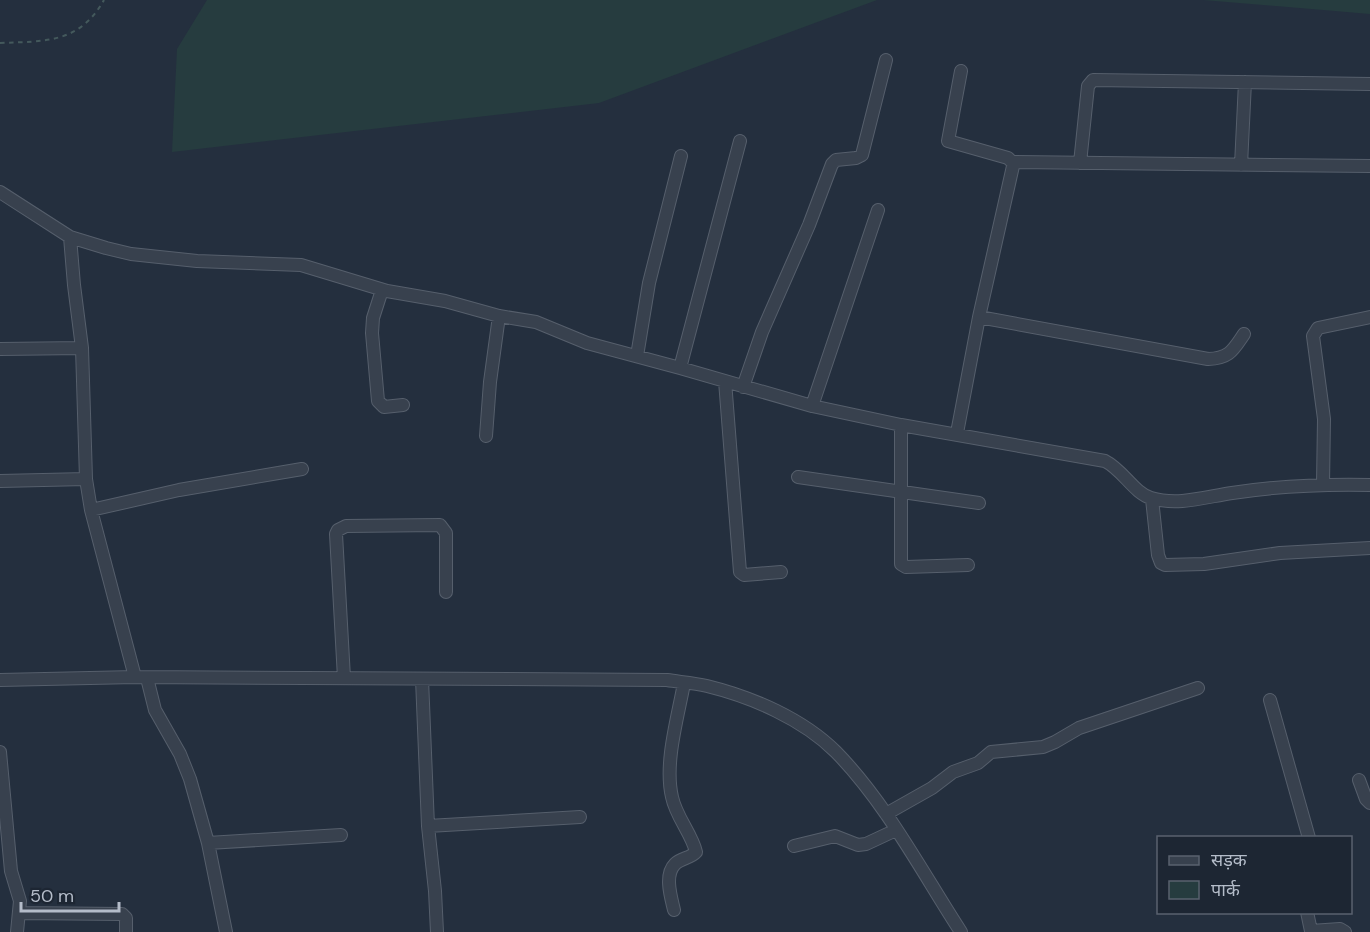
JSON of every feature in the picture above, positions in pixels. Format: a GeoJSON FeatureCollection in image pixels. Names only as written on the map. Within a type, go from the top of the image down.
{"type":"FeatureCollection","features":[{"type":"Feature","properties":{"kind":"street"},"geometry":{"type":"LineString","coordinates":[[743,387],[762,332],[817,207],[832,164],[836,160],[856,158],[862,155],[886,60]]}},
{"type":"Feature","properties":{"kind":"street"},"geometry":{"type":"LineString","coordinates":[[961,72],[948,141],[1008,158],[1012,162],[1370,166]]}},
{"type":"Feature","properties":{"kind":"street"},"geometry":{"type":"LineString","coordinates":[[1080,163],[1088,86],[1089,82],[1094,80],[1370,84]]}},
{"type":"Feature","properties":{"kind":"street"},"geometry":{"type":"LineString","coordinates":[[1241,165],[1245,82]]}},
{"type":"Feature","properties":{"kind":"street"},"geometry":{"type":"LineString","coordinates":[[680,368],[740,141]]}},
{"type":"Feature","properties":{"kind":"street"},"geometry":{"type":"LineString","coordinates":[[637,356],[649,284],[681,156]]}},
{"type":"Feature","properties":{"kind":"street"},"geometry":{"type":"LineString","coordinates":[[957,433],[1012,162]]}},
{"type":"Feature","properties":{"kind":"street"},"geometry":{"type":"LineString","coordinates":[[0,192],[70,237],[106,248],[141,255],[197,261],[301,265],[382,290],[445,301],[499,316],[536,322],[587,343],[812,406],[901,425],[957,433],[1105,461],[1120,470],[1144,495],[1152,499],[1193,501],[1232,493],[1323,484],[1370,485]]}},
{"type":"Feature","properties":{"kind":"street"},"geometry":{"type":"LineString","coordinates":[[812,406],[878,210]]}},
{"type":"Feature","properties":{"kind":"street"},"geometry":{"type":"LineString","coordinates":[[70,237],[82,348],[86,479],[91,510],[122,620],[141,677],[155,710],[180,754],[190,779],[207,843],[226,932]]}},
{"type":"Feature","properties":{"kind":"street"},"geometry":{"type":"LineString","coordinates":[[382,290],[373,318],[372,333],[378,401],[384,407],[403,405]]}},
{"type":"Feature","properties":{"kind":"street"},"geometry":{"type":"LineString","coordinates":[[486,436],[490,382],[499,316]]}},
{"type":"Feature","properties":{"kind":"street"},"geometry":{"type":"LineString","coordinates":[[979,317],[1208,359],[1219,359],[1229,354],[1244,334]]}},
{"type":"Feature","properties":{"kind":"street"},"geometry":{"type":"LineString","coordinates":[[1323,484],[1324,419],[1313,336],[1318,328],[1370,317]]}},
{"type":"Feature","properties":{"kind":"street"},"geometry":{"type":"LineString","coordinates":[[0,349],[82,348]]}},
{"type":"Feature","properties":{"kind":"street"},"geometry":{"type":"LineString","coordinates":[[724,381],[740,572],[744,575],[781,572]]}},
{"type":"Feature","properties":{"kind":"street"},"geometry":{"type":"LineString","coordinates":[[901,425],[901,564],[906,567],[968,565]]}},
{"type":"Feature","properties":{"kind":"street"},"geometry":{"type":"LineString","coordinates":[[91,510],[179,490],[302,469]]}},
{"type":"Feature","properties":{"kind":"street"},"geometry":{"type":"LineString","coordinates":[[798,477],[979,503]]}},
{"type":"Feature","properties":{"kind":"street"},"geometry":{"type":"LineString","coordinates":[[0,481],[86,479]]}},
{"type":"Feature","properties":{"kind":"street"},"geometry":{"type":"LineString","coordinates":[[1152,499],[1158,555],[1159,560],[1165,565],[1195,565],[1280,553],[1370,548]]}},
{"type":"Feature","properties":{"kind":"street"},"geometry":{"type":"LineString","coordinates":[[344,678],[336,534],[338,530],[346,526],[441,525],[446,533],[446,592]]}},
{"type":"Feature","properties":{"kind":"street"},"geometry":{"type":"LineString","coordinates":[[0,681],[141,677],[667,680],[706,686],[746,698],[802,726],[835,751],[872,792],[961,932]]}},
{"type":"Feature","properties":{"kind":"street"},"geometry":{"type":"LineString","coordinates":[[422,679],[428,826],[435,891],[436,932]]}},
{"type":"Feature","properties":{"kind":"street"},"geometry":{"type":"LineString","coordinates":[[674,910],[670,889],[671,873],[675,863],[693,856],[696,852],[675,810],[670,785],[672,752],[684,683]]}},
{"type":"Feature","properties":{"kind":"street"},"geometry":{"type":"LineString","coordinates":[[886,814],[932,788],[953,772],[978,763],[991,752],[1043,747],[1079,728],[1198,688]]}},
{"type":"Feature","properties":{"kind":"street"},"geometry":{"type":"LineString","coordinates":[[1270,700],[1309,836]]}},
{"type":"Feature","properties":{"kind":"street"},"geometry":{"type":"LineString","coordinates":[[0,752],[10,863],[18,892],[20,913],[17,932]]}},
{"type":"Feature","properties":{"kind":"street"},"geometry":{"type":"LineString","coordinates":[[1359,780],[1366,799],[1370,803]]}},
{"type":"Feature","properties":{"kind":"street"},"geometry":{"type":"LineString","coordinates":[[428,826],[580,817]]}},
{"type":"Feature","properties":{"kind":"street"},"geometry":{"type":"LineString","coordinates":[[794,846],[835,836],[862,845],[896,830]]}},
{"type":"Feature","properties":{"kind":"street"},"geometry":{"type":"LineString","coordinates":[[207,843],[341,835]]}},
{"type":"Feature","properties":{"kind":"street"},"geometry":{"type":"LineString","coordinates":[[20,913],[118,914],[126,918],[126,932]]}},
{"type":"Feature","properties":{"kind":"street"},"geometry":{"type":"LineString","coordinates":[[1307,914],[1311,931],[1340,928],[1345,932]]}},
{"type":"Feature","properties":{"kind":"path"},"geometry":{"type":"LineString","coordinates":[[0,43],[46,40],[74,32],[92,20],[104,0]]}},
{"type":"Feature","properties":{"kind":"green space"},"geometry":{"type":"Polygon","coordinates":[[[207,0],[877,0],[599,103],[172,152],[177,49],[207,0]]]}},
{"type":"Feature","properties":{"kind":"green space"},"geometry":{"type":"Polygon","coordinates":[[[1203,0],[1370,0],[1370,14],[1203,0]]]}}]}
